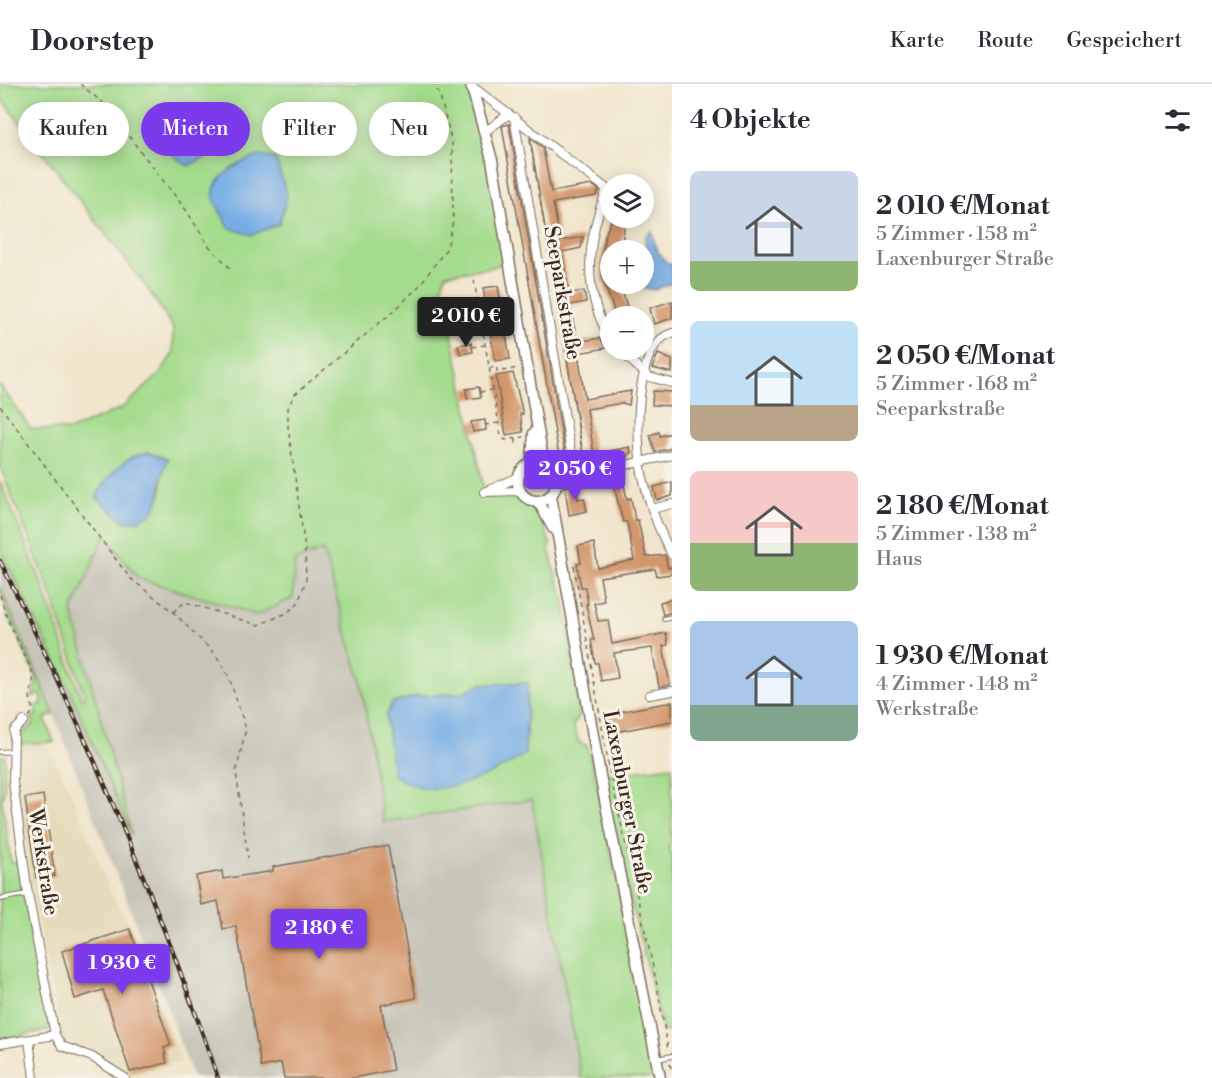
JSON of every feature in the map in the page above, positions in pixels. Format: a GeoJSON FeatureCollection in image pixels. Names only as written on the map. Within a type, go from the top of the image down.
{"type":"FeatureCollection","features":[{"type":"Feature","properties":{"kind":"main road"},"geometry":{"type":"LineString","coordinates":[[472,85],[486,131],[529,367],[544,465],[554,473],[556,485],[550,496],[535,501],[520,490],[519,477],[532,459],[535,409]]}},
{"type":"Feature","properties":{"kind":"main road"},"geometry":{"type":"LineString","coordinates":[[528,466],[544,465]]}},
{"type":"Feature","properties":{"kind":"main road","name":"Laxenburger Straße"},"geometry":{"type":"LineString","coordinates":[[550,496],[571,601],[600,775],[660,1078]]}},
{"type":"Feature","properties":{"kind":"main road","name":"Laxenburger Straße"},"geometry":{"type":"LineString","coordinates":[[535,501],[541,506],[556,534]]}},
{"type":"Feature","properties":{"kind":"street"},"geometry":{"type":"LineString","coordinates":[[472,85],[607,189],[590,244],[589,272],[600,317]]}},
{"type":"Feature","properties":{"kind":"street"},"geometry":{"type":"LineString","coordinates":[[486,131],[512,116]]}},
{"type":"Feature","properties":{"kind":"street","name":"Seeparkstraße"},"geometry":{"type":"LineString","coordinates":[[512,116],[574,473]]}},
{"type":"Feature","properties":{"kind":"street"},"geometry":{"type":"LineString","coordinates":[[672,333],[662,337],[655,345],[644,372],[639,430],[640,461],[652,509],[672,555]]}},
{"type":"Feature","properties":{"kind":"street"},"geometry":{"type":"LineString","coordinates":[[630,360],[644,372],[672,383]]}},
{"type":"Feature","properties":{"kind":"street"},"geometry":{"type":"LineString","coordinates":[[554,473],[574,473],[672,455]]}},
{"type":"Feature","properties":{"kind":"street"},"geometry":{"type":"LineString","coordinates":[[556,485],[574,473]]}},
{"type":"Feature","properties":{"kind":"street"},"geometry":{"type":"LineString","coordinates":[[519,477],[484,492],[520,490]]}},
{"type":"Feature","properties":{"kind":"street"},"geometry":{"type":"LineString","coordinates":[[652,509],[672,504]]}},
{"type":"Feature","properties":{"kind":"street"},"geometry":{"type":"LineString","coordinates":[[650,695],[672,691]]}},
{"type":"Feature","properties":{"kind":"street","name":"Werkstraße"},"geometry":{"type":"LineString","coordinates":[[24,721],[14,731],[12,782],[28,894],[55,1035]]}},
{"type":"Feature","properties":{"kind":"street"},"geometry":{"type":"LineString","coordinates":[[0,1044],[55,1035],[62,1046],[92,1057],[125,1078]]}},
{"type":"Feature","properties":{"kind":"street"},"geometry":{"type":"LineString","coordinates":[[29,1040],[34,1078]]}},
{"type":"Feature","properties":{"kind":"lane"},"geometry":{"type":"LineString","coordinates":[[664,619],[672,617]]}},
{"type":"Feature","properties":{"kind":"lane"},"geometry":{"type":"LineString","coordinates":[[0,752],[12,751]]}},
{"type":"Feature","properties":{"kind":"lane"},"geometry":{"type":"LineString","coordinates":[[0,899],[28,894]]}},
{"type":"Feature","properties":{"kind":"lane"},"geometry":{"type":"LineString","coordinates":[[657,1059],[671,1057]]}},
{"type":"Feature","properties":{"kind":"path"},"geometry":{"type":"LineString","coordinates":[[80,84],[103,103],[186,210],[209,246],[230,268]]}},
{"type":"Feature","properties":{"kind":"path"},"geometry":{"type":"LineString","coordinates":[[173,612],[185,602],[258,625],[287,614],[298,603],[306,580],[305,549],[288,427],[288,408],[294,395],[419,286],[447,248],[453,221],[452,143],[440,96],[434,84]]}},
{"type":"Feature","properties":{"kind":"path"},"geometry":{"type":"LineString","coordinates":[[529,133],[585,468],[574,473]]}},
{"type":"Feature","properties":{"kind":"path"},"geometry":{"type":"LineString","coordinates":[[474,280],[501,436],[505,440],[529,436]]}},
{"type":"Feature","properties":{"kind":"path"},"geometry":{"type":"LineString","coordinates":[[466,310],[479,308]]}},
{"type":"Feature","properties":{"kind":"path"},"geometry":{"type":"LineString","coordinates":[[472,347],[485,345]]}},
{"type":"Feature","properties":{"kind":"path"},"geometry":{"type":"LineString","coordinates":[[489,368],[496,367],[497,372],[529,367]]}},
{"type":"Feature","properties":{"kind":"path"},"geometry":{"type":"LineString","coordinates":[[480,392],[493,390]]}},
{"type":"Feature","properties":{"kind":"path"},"geometry":{"type":"LineString","coordinates":[[0,406],[130,579],[173,612],[216,655],[229,677],[241,706],[246,729],[236,772],[248,858]]}},
{"type":"Feature","properties":{"kind":"path"},"geometry":{"type":"LineString","coordinates":[[486,425],[499,423]]}},
{"type":"Feature","properties":{"kind":"path"},"geometry":{"type":"LineString","coordinates":[[516,438],[516,446]]}},
{"type":"Feature","properties":{"kind":"path"},"geometry":{"type":"LineString","coordinates":[[573,563],[600,704],[610,773],[657,985],[672,1072]]}},
{"type":"Feature","properties":{"kind":"path"},"geometry":{"type":"LineString","coordinates":[[0,595],[7,618],[34,676],[30,697],[33,713],[24,721]]}},
{"type":"Feature","properties":{"kind":"shaded area"},"geometry":{"type":"Polygon","coordinates":[[[106,535],[295,561],[323,550],[361,682],[532,800],[581,1078],[193,1078],[149,957],[48,700],[0,587],[0,549],[67,685],[133,835],[72,611],[106,535]]]}},
{"type":"Feature","properties":{"kind":"shaded area"},"geometry":{"type":"Polygon","coordinates":[[[44,741],[66,781],[112,895],[132,928],[181,1062],[130,1076],[92,1052],[62,1039],[35,910],[15,780],[15,744],[44,741]]]}},
{"type":"Feature","properties":{"kind":"green space"},"geometry":{"type":"Polygon","coordinates":[[[0,84],[465,84],[486,149],[506,261],[493,267],[446,274],[442,287],[485,494],[514,496],[535,510],[550,543],[549,549],[555,573],[564,597],[580,715],[573,725],[579,743],[587,745],[598,788],[655,1078],[581,1078],[532,800],[383,822],[361,682],[323,550],[295,561],[293,598],[257,615],[138,578],[105,535],[72,611],[132,836],[68,686],[0,549],[0,481],[43,586],[81,698],[85,697],[49,588],[0,467],[0,385],[31,429],[71,430],[122,408],[160,374],[173,353],[173,328],[148,289],[45,156],[129,156],[129,102],[18,102],[18,120],[0,97],[0,84]],[[149,452],[124,463],[112,474],[97,498],[119,517],[161,496],[163,468],[168,459],[149,452]],[[528,683],[482,684],[461,693],[418,696],[525,754],[528,683]]]}},
{"type":"Feature","properties":{"kind":"green space"},"geometry":{"type":"Polygon","coordinates":[[[0,587],[54,714],[45,718],[54,742],[15,744],[18,738],[33,725],[32,718],[36,715],[36,706],[43,703],[40,694],[32,697],[37,679],[8,615],[0,587]]]}},
{"type":"Feature","properties":{"kind":"green space"},"geometry":{"type":"Polygon","coordinates":[[[0,756],[5,756],[5,786],[2,800],[11,862],[18,863],[50,1030],[0,1039],[0,756]]]}},
{"type":"Feature","properties":{"kind":"green space"},"geometry":{"type":"Polygon","coordinates":[[[672,766],[672,841],[668,849],[672,854],[672,1030],[663,1032],[600,775],[672,766]]]}},
{"type":"Feature","properties":{"kind":"water"},"geometry":{"type":"Polygon","coordinates":[[[173,156],[210,156],[188,166],[173,156]]]}},
{"type":"Feature","properties":{"kind":"water"},"geometry":{"type":"Polygon","coordinates":[[[259,156],[276,159],[287,197],[279,224],[252,235],[229,228],[215,202],[214,190],[222,176],[259,156]]]}},
{"type":"Feature","properties":{"kind":"water"},"geometry":{"type":"Polygon","coordinates":[[[652,231],[654,240],[645,240],[645,237],[652,231]]]}},
{"type":"Feature","properties":{"kind":"water"},"geometry":{"type":"Polygon","coordinates":[[[654,240],[656,249],[667,263],[672,264],[672,283],[654,290],[654,240]]]}},
{"type":"Feature","properties":{"kind":"water"},"geometry":{"type":"Polygon","coordinates":[[[149,452],[168,459],[155,508],[149,515],[125,522],[97,498],[98,493],[126,461],[149,452]]]}},
{"type":"Feature","properties":{"kind":"water"},"geometry":{"type":"Polygon","coordinates":[[[528,683],[525,754],[495,772],[478,779],[442,788],[408,783],[393,774],[386,716],[392,703],[418,696],[461,693],[481,684],[528,683]]]}},
{"type":"Feature","properties":{"kind":"building"},"geometry":{"type":"Polygon","coordinates":[[[509,124],[567,466],[561,467],[502,126],[509,124]]]}},
{"type":"Feature","properties":{"kind":"building"},"geometry":{"type":"Polygon","coordinates":[[[530,138],[543,148],[551,192],[592,185],[599,190],[596,196],[553,203],[560,241],[583,237],[581,248],[562,252],[569,293],[584,291],[586,302],[570,305],[577,342],[600,338],[600,349],[578,353],[585,399],[631,391],[629,405],[622,403],[587,409],[594,454],[630,447],[631,452],[626,458],[585,466],[530,138]]]}},
{"type":"Feature","properties":{"kind":"building"},"geometry":{"type":"Polygon","coordinates":[[[608,228],[624,228],[622,240],[604,240],[608,228]]]}},
{"type":"Feature","properties":{"kind":"building"},"geometry":{"type":"Polygon","coordinates":[[[498,286],[510,359],[495,361],[483,288],[498,286]]]}},
{"type":"Feature","properties":{"kind":"building"},"geometry":{"type":"Polygon","coordinates":[[[608,294],[623,294],[627,306],[612,306],[608,294]]]}},
{"type":"Feature","properties":{"kind":"building"},"geometry":{"type":"Polygon","coordinates":[[[672,301],[672,318],[654,324],[654,307],[672,301]]]}},
{"type":"Feature","properties":{"kind":"building"},"geometry":{"type":"Polygon","coordinates":[[[465,305],[467,315],[454,317],[452,307],[465,305]]]}},
{"type":"Feature","properties":{"kind":"building"},"geometry":{"type":"Polygon","coordinates":[[[471,343],[473,352],[460,354],[458,345],[471,343]]]}},
{"type":"Feature","properties":{"kind":"building"},"geometry":{"type":"Polygon","coordinates":[[[658,354],[672,360],[672,373],[652,368],[658,354]]]}},
{"type":"Feature","properties":{"kind":"building"},"geometry":{"type":"Polygon","coordinates":[[[513,373],[523,414],[520,414],[523,432],[506,435],[496,376],[513,373]]]}},
{"type":"Feature","properties":{"kind":"building"},"geometry":{"type":"Polygon","coordinates":[[[479,387],[481,397],[467,399],[466,389],[479,387]]]}},
{"type":"Feature","properties":{"kind":"building"},"geometry":{"type":"Polygon","coordinates":[[[653,391],[672,392],[672,406],[652,405],[653,391]]]}},
{"type":"Feature","properties":{"kind":"building"},"geometry":{"type":"Polygon","coordinates":[[[485,420],[486,430],[473,432],[471,422],[485,420]]]}},
{"type":"Feature","properties":{"kind":"building"},"geometry":{"type":"Polygon","coordinates":[[[659,432],[660,436],[672,433],[672,448],[655,452],[650,435],[659,432]]]}},
{"type":"Feature","properties":{"kind":"building"},"geometry":{"type":"Polygon","coordinates":[[[622,476],[627,499],[631,498],[635,520],[638,520],[646,557],[665,555],[668,568],[672,567],[672,574],[657,576],[655,569],[600,577],[604,601],[594,603],[598,621],[608,620],[612,644],[666,633],[668,645],[663,646],[670,685],[659,687],[652,648],[614,653],[618,678],[601,681],[598,663],[595,663],[591,640],[594,640],[586,604],[588,604],[585,587],[581,587],[577,564],[581,563],[578,546],[594,543],[598,568],[634,560],[627,522],[623,522],[612,478],[622,476]]]}},
{"type":"Feature","properties":{"kind":"building"},"geometry":{"type":"Polygon","coordinates":[[[672,482],[672,496],[657,500],[654,487],[672,482]]]}},
{"type":"Feature","properties":{"kind":"building"},"geometry":{"type":"Polygon","coordinates":[[[574,483],[578,499],[584,498],[587,511],[569,515],[565,487],[574,483]]]}},
{"type":"Feature","properties":{"kind":"building"},"geometry":{"type":"Polygon","coordinates":[[[672,599],[672,612],[663,615],[660,602],[672,599]]]}},
{"type":"Feature","properties":{"kind":"building"},"geometry":{"type":"Polygon","coordinates":[[[672,702],[672,721],[610,733],[607,714],[672,702]]]}},
{"type":"Feature","properties":{"kind":"building"},"geometry":{"type":"Polygon","coordinates":[[[43,795],[55,876],[36,878],[25,798],[43,795]]]}},
{"type":"Feature","properties":{"kind":"building"},"geometry":{"type":"Polygon","coordinates":[[[388,846],[416,998],[381,1005],[393,1070],[353,1078],[284,1078],[281,1063],[261,1067],[236,926],[223,929],[218,901],[201,905],[196,876],[222,871],[223,879],[273,871],[273,867],[388,846]]]}},
{"type":"Feature","properties":{"kind":"building"},"geometry":{"type":"Polygon","coordinates":[[[130,929],[171,1045],[164,1048],[167,1063],[130,1072],[103,990],[75,999],[62,951],[130,929]]]}},
{"type":"Feature","properties":{"kind":"railway"},"geometry":{"type":"LineString","coordinates":[[0,561],[61,687],[118,816],[170,946],[218,1078]]}}]}
